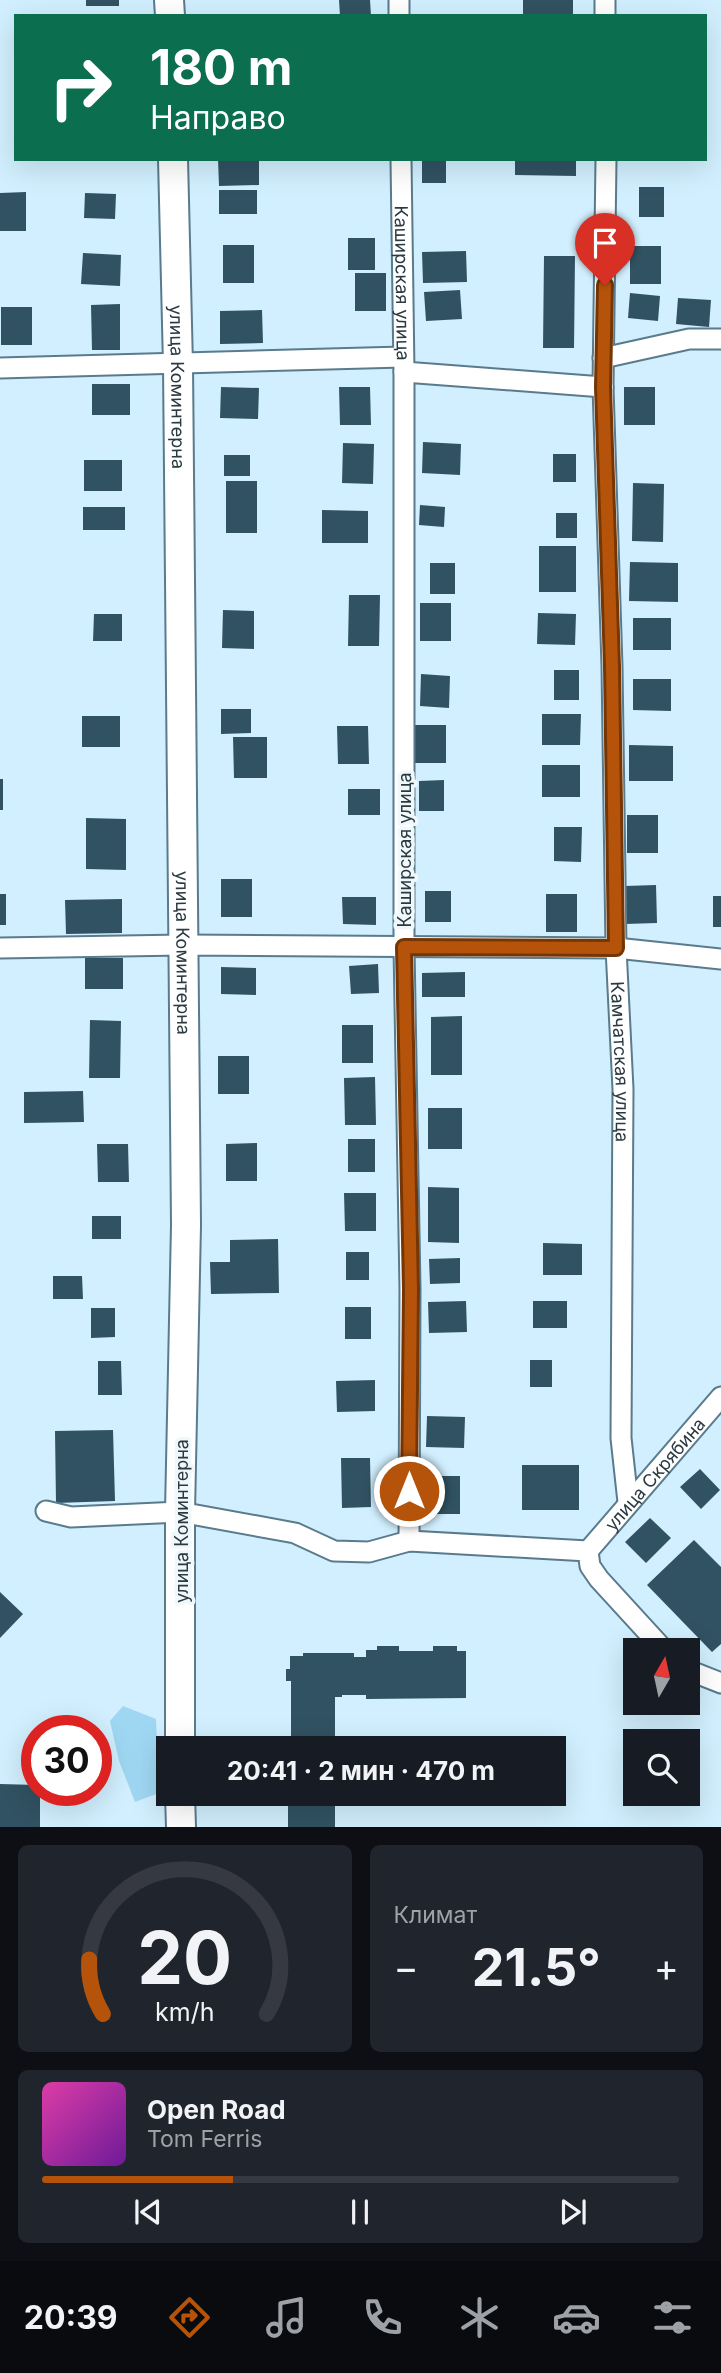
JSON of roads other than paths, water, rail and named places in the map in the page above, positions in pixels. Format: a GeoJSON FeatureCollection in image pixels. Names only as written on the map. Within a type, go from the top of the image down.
{"type":"FeatureCollection","features":[{"type":"Feature","properties":{"kind":"street","name":"улица Коминтерна"},"geometry":{"type":"LineString","coordinates":[[173,161],[178,365],[186,1226],[180,1512],[180,1736]]}},
{"type":"Feature","properties":{"kind":"street","name":"Каширская улица"},"geometry":{"type":"LineString","coordinates":[[401,161],[404,947],[411,1289],[409,1541]]}},
{"type":"Feature","properties":{"kind":"street","name":"Камчатская улица"},"geometry":{"type":"LineString","coordinates":[[606,161],[603,387],[612,666],[616,948],[623,1089],[621,1438],[628,1502]]}},
{"type":"Feature","properties":{"kind":"street"},"geometry":{"type":"LineString","coordinates":[[603,358],[689,339],[721,339]]}},
{"type":"Feature","properties":{"kind":"street"},"geometry":{"type":"LineString","coordinates":[[0,368],[403,365],[603,387]]}},
{"type":"Feature","properties":{"kind":"street"},"geometry":{"type":"LineString","coordinates":[[0,948],[183,945],[616,948],[721,958]]}},
{"type":"Feature","properties":{"kind":"street","name":"улица Скрябина"},"geometry":{"type":"LineString","coordinates":[[588,1551],[721,1397]]}},
{"type":"Feature","properties":{"kind":"street"},"geometry":{"type":"LineString","coordinates":[[46,1511],[71,1517],[180,1512],[295,1533],[334,1550],[369,1552],[409,1541],[588,1551],[590,1566],[599,1579],[653,1638]]}},
{"type":"Feature","properties":{"kind":"street"},"geometry":{"type":"LineString","coordinates":[[700,1675],[721,1683]]}},
{"type":"Feature","properties":{"kind":"street"},"geometry":{"type":"LineString","coordinates":[[180,1806],[181,1827]]}}]}
